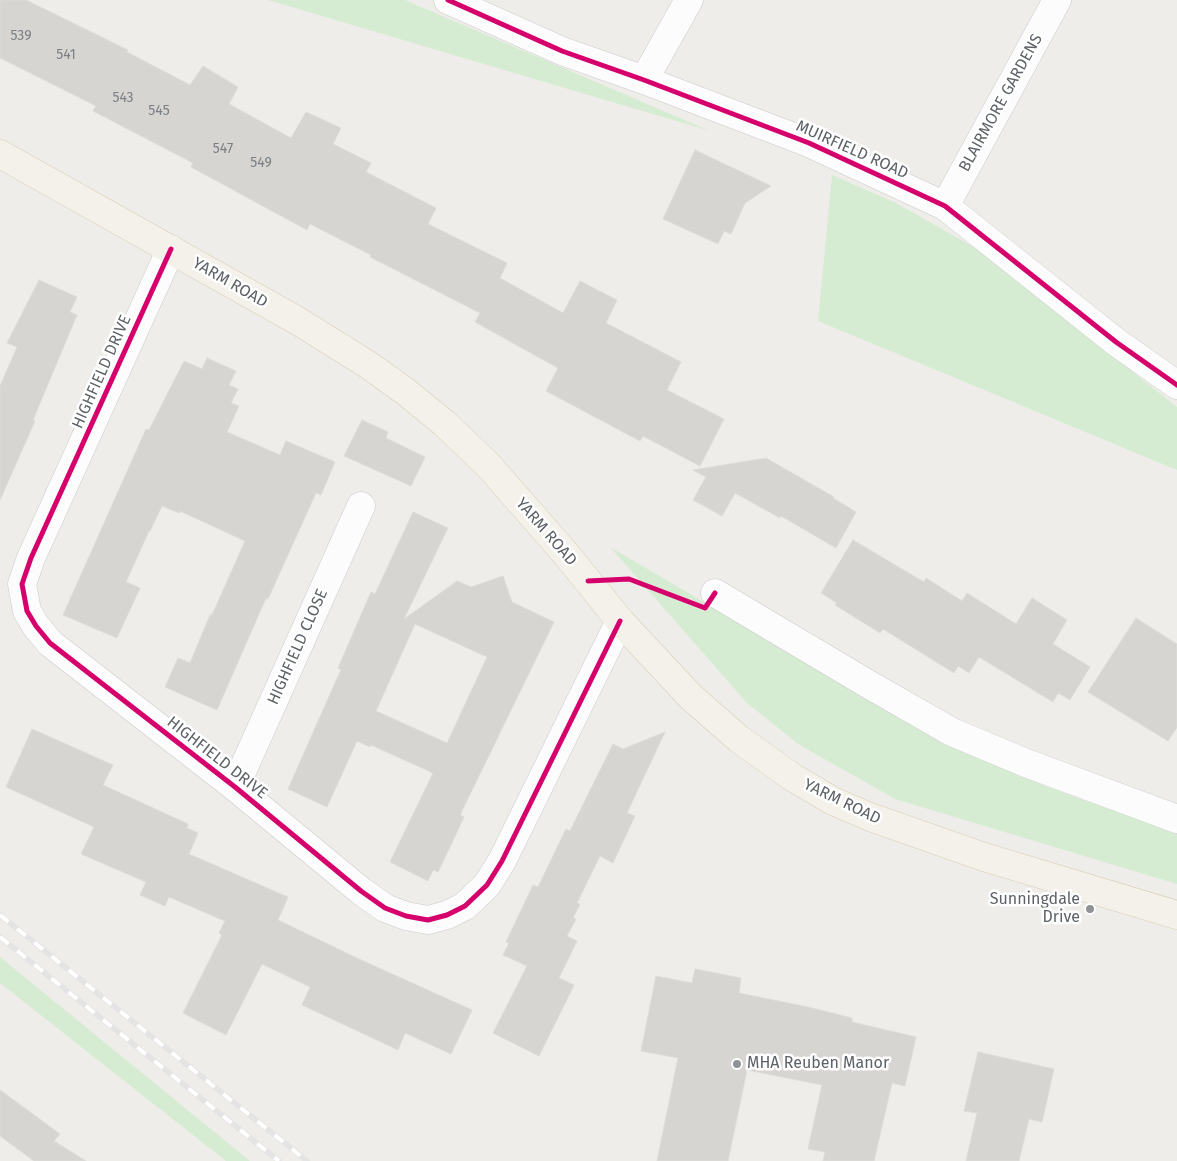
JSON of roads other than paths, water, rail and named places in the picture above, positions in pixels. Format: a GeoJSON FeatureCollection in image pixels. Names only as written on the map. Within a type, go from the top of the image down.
{"type":"FeatureCollection","features":[{"type":"Feature","properties":{"kind":"main road","name":"YARM ROAD"},"geometry":{"type":"LineString","coordinates":[[0,154],[298,322],[370,366],[406,392],[444,423],[507,486],[566,554],[620,621],[691,697],[739,739],[792,777],[813,790],[870,817],[952,846],[1177,915]]}},
{"type":"Feature","properties":{"kind":"street","name":"MUIRFIELD ROAD"},"geometry":{"type":"LineString","coordinates":[[448,0],[562,52],[644,80],[809,142],[945,206],[1116,342],[1177,385]]}},
{"type":"Feature","properties":{"kind":"street"},"geometry":{"type":"LineString","coordinates":[[644,80],[689,0]]}},
{"type":"Feature","properties":{"kind":"street","name":"BLAIRMORE GARDENS"},"geometry":{"type":"LineString","coordinates":[[945,206],[1058,0]]}},
{"type":"Feature","properties":{"kind":"street","name":"HIGHFIELD DRIVE"},"geometry":{"type":"LineString","coordinates":[[171,249],[22,584],[27,611],[50,643],[235,787],[361,891],[385,908],[406,916],[428,920],[465,906],[486,885],[502,861],[620,621]]}},
{"type":"Feature","properties":{"kind":"street","name":"HIGHFIELD CLOSE"},"geometry":{"type":"LineString","coordinates":[[235,787],[361,506]]}},
{"type":"Feature","properties":{"kind":"street"},"geometry":{"type":"LineString","coordinates":[[715,592],[952,732],[1026,763],[1177,819]]}},
{"type":"Feature","properties":{"kind":"railway"},"geometry":{"type":"LineString","coordinates":[[0,915],[307,1161]]}},
{"type":"Feature","properties":{"kind":"railway"},"geometry":{"type":"LineString","coordinates":[[0,937],[279,1161]]}},
{"type":"Feature","properties":{"kind":"place","name":"Sunningdale Drive"},"geometry":{"type":"Point","coordinates":[1090,909]}},
{"type":"Feature","properties":{"kind":"place","name":"MHA Reuben Manor"},"geometry":{"type":"Point","coordinates":[737,1064]}}]}
